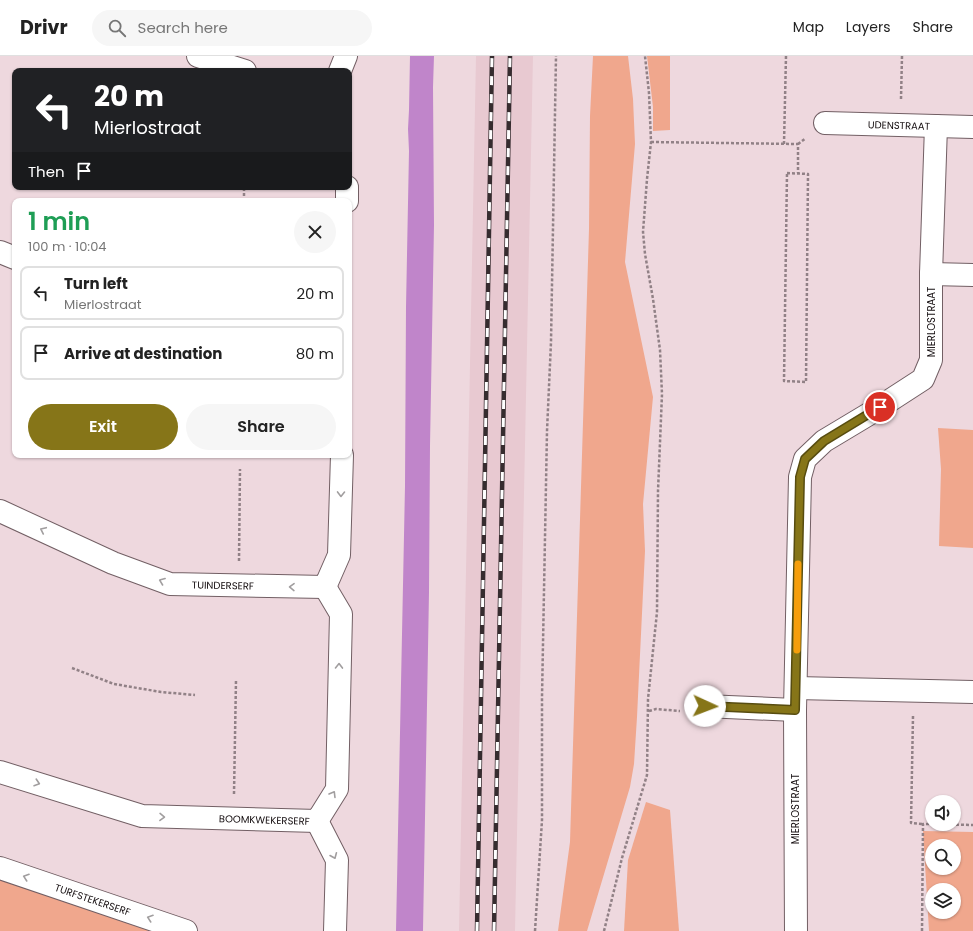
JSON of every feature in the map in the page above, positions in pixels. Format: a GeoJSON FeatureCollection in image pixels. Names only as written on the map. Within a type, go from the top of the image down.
{"type":"FeatureCollection","features":[{"type":"Feature","properties":{"kind":"street"},"geometry":{"type":"LineString","coordinates":[[198,56],[236,68]]}},
{"type":"Feature","properties":{"kind":"street"},"geometry":{"type":"LineString","coordinates":[[341,68],[346,56]]}},
{"type":"Feature","properties":{"kind":"street","name":"UDENSTRAAT"},"geometry":{"type":"LineString","coordinates":[[825,123],[973,127]]}},
{"type":"Feature","properties":{"kind":"street","name":"MIERLOSTRAAT"},"geometry":{"type":"LineString","coordinates":[[796,931],[795,710],[800,477],[805,459],[824,441],[923,379],[931,360],[931,274],[936,126]]}},
{"type":"Feature","properties":{"kind":"street"},"geometry":{"type":"LineString","coordinates":[[0,252],[12,257]]}},
{"type":"Feature","properties":{"kind":"street","name":"MIERLOSTRAAT"},"geometry":{"type":"LineString","coordinates":[[931,274],[973,275]]}},
{"type":"Feature","properties":{"kind":"street"},"geometry":{"type":"LineString","coordinates":[[325,587],[340,555],[342,458]]}},
{"type":"Feature","properties":{"kind":"street","name":"TUINDERSERF"},"geometry":{"type":"LineString","coordinates":[[0,511],[113,563],[170,584],[325,587]]}},
{"type":"Feature","properties":{"kind":"street","name":"BOOMKWEKERSERF"},"geometry":{"type":"LineString","coordinates":[[0,772],[142,816],[317,821],[337,789],[340,614],[325,587]]}},
{"type":"Feature","properties":{"kind":"street"},"geometry":{"type":"LineString","coordinates":[[796,688],[973,692]]}},
{"type":"Feature","properties":{"kind":"street"},"geometry":{"type":"LineString","coordinates":[[705,706],[795,710]]}},
{"type":"Feature","properties":{"kind":"street"},"geometry":{"type":"LineString","coordinates":[[317,821],[337,860],[335,931]]}},
{"type":"Feature","properties":{"kind":"street","name":"TURFSTEKERSERF"},"geometry":{"type":"LineString","coordinates":[[0,868],[186,931]]}},
{"type":"Feature","properties":{"kind":"path"},"geometry":{"type":"LineString","coordinates":[[535,931],[542,820],[542,689],[547,431],[551,342],[556,56]]}},
{"type":"Feature","properties":{"kind":"path"},"geometry":{"type":"LineString","coordinates":[[604,931],[622,858],[647,775],[648,700],[657,612],[658,490],[662,394],[660,350],[643,232],[651,142],[649,93],[645,56]]}},
{"type":"Feature","properties":{"kind":"path"},"geometry":{"type":"LineString","coordinates":[[784,144],[786,56]]}},
{"type":"Feature","properties":{"kind":"path"},"geometry":{"type":"LineString","coordinates":[[900,125],[902,56]]}},
{"type":"Feature","properties":{"kind":"path"},"geometry":{"type":"LineString","coordinates":[[651,142],[798,144],[798,174]]}},
{"type":"Feature","properties":{"kind":"path"},"geometry":{"type":"LineString","coordinates":[[787,173],[798,174],[808,174],[806,382],[784,381],[787,173]]}},
{"type":"Feature","properties":{"kind":"path"},"geometry":{"type":"LineString","coordinates":[[238,585],[240,469]]}},
{"type":"Feature","properties":{"kind":"path"},"geometry":{"type":"LineString","coordinates":[[72,668],[114,684],[160,692],[195,695]]}},
{"type":"Feature","properties":{"kind":"path"},"geometry":{"type":"LineString","coordinates":[[234,818],[236,680]]}},
{"type":"Feature","properties":{"kind":"path"},"geometry":{"type":"LineString","coordinates":[[914,690],[911,823],[973,825]]}},
{"type":"Feature","properties":{"kind":"path"},"geometry":{"type":"LineString","coordinates":[[648,711],[656,709],[680,712]]}},
{"type":"Feature","properties":{"kind":"path"},"geometry":{"type":"LineString","coordinates":[[922,931],[923,824]]}},
{"type":"Feature","properties":{"kind":"shaded area"},"geometry":{"type":"Polygon","coordinates":[[[410,56],[434,56],[434,225],[429,592],[423,931],[396,931],[405,486],[410,56]]]}},
{"type":"Feature","properties":{"kind":"shaded area"},"geometry":{"type":"Polygon","coordinates":[[[476,56],[533,56],[515,931],[459,931],[476,56]]]}},
{"type":"Feature","properties":{"kind":"shaded area"},"geometry":{"type":"Polygon","coordinates":[[[593,56],[628,56],[633,99],[635,144],[625,262],[653,397],[643,504],[645,551],[637,717],[634,764],[630,787],[587,931],[558,931],[570,842],[589,229],[590,116],[593,56]]]}},
{"type":"Feature","properties":{"kind":"shaded area"},"geometry":{"type":"Polygon","coordinates":[[[647,56],[670,56],[670,130],[653,131],[653,107],[647,56]]]}},
{"type":"Feature","properties":{"kind":"shaded area"},"geometry":{"type":"Polygon","coordinates":[[[938,428],[973,430],[973,548],[939,546],[941,469],[938,428]]]}},
{"type":"Feature","properties":{"kind":"shaded area"},"geometry":{"type":"Polygon","coordinates":[[[646,802],[670,810],[679,931],[624,931],[628,860],[646,802]]]}},
{"type":"Feature","properties":{"kind":"shaded area"},"geometry":{"type":"Polygon","coordinates":[[[923,831],[973,832],[973,931],[929,931],[928,919],[961,919],[961,883],[926,883],[926,875],[961,875],[961,839],[925,839],[925,864],[923,831]]]}},
{"type":"Feature","properties":{"kind":"shaded area"},"geometry":{"type":"Polygon","coordinates":[[[0,879],[150,931],[0,931],[0,879]]]}},
{"type":"Feature","properties":{"kind":"railway"},"geometry":{"type":"LineString","coordinates":[[477,931],[492,56]]}},
{"type":"Feature","properties":{"kind":"railway"},"geometry":{"type":"LineString","coordinates":[[494,931],[510,56]]}},
{"type":"Feature","properties":{"kind":"slow traffic"},"geometry":{"type":"LineString","coordinates":[[797,650],[798,564]]}},
{"type":"Feature","properties":{"kind":"route"},"geometry":{"type":"LineString","coordinates":[[705,706],[795,710],[800,477],[805,459],[824,441],[880,407]]}}]}
